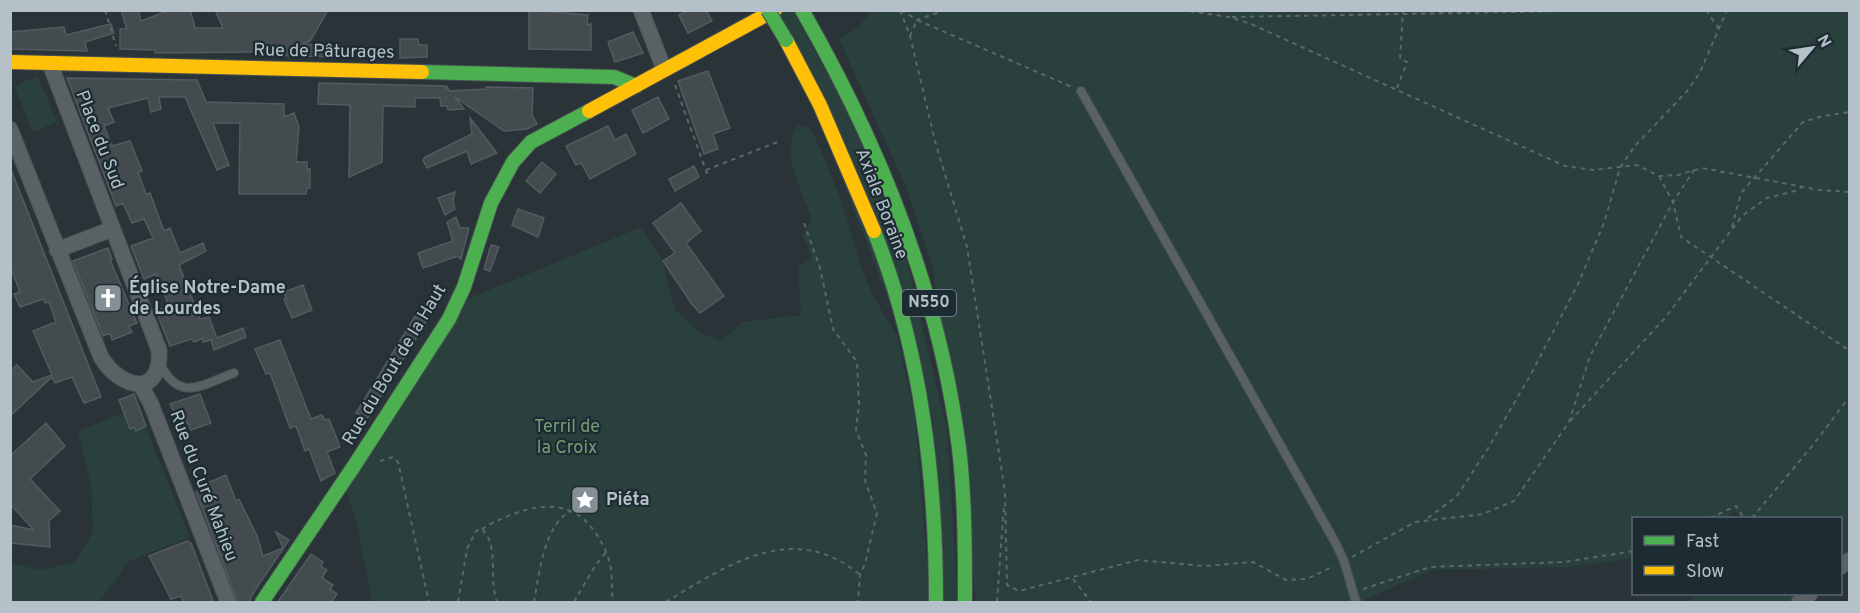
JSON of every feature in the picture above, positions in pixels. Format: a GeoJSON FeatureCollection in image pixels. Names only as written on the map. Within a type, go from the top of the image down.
{"type":"FeatureCollection","features":[{"type":"Feature","properties":{"kind":"main road","name":"Axiale Boraine"},"geometry":{"type":"LineString","coordinates":[[768,10],[836,135],[880,247],[908,339],[932,463],[938,547],[936,603]]}},
{"type":"Feature","properties":{"kind":"main road","name":"Rue du Bout de la Haut"},"geometry":{"type":"LineString","coordinates":[[262,603],[348,479],[455,308],[488,206],[498,181],[512,160],[531,142],[775,10]]}},
{"type":"Feature","properties":{"kind":"main road","name":"Axiale Boraine"},"geometry":{"type":"LineString","coordinates":[[802,10],[882,167],[905,229],[933,320],[950,396],[961,467],[966,543],[965,603]]}},
{"type":"Feature","properties":{"kind":"main road","name":"Rue de Pâturages"},"geometry":{"type":"LineString","coordinates":[[10,62],[614,77],[636,86]]}},
{"type":"Feature","properties":{"kind":"street"},"geometry":{"type":"LineString","coordinates":[[641,10],[666,68]]}},
{"type":"Feature","properties":{"kind":"street","name":"Place du Sud"},"geometry":{"type":"LineString","coordinates":[[50,64],[154,336],[160,364]]}},
{"type":"Feature","properties":{"kind":"street"},"geometry":{"type":"LineString","coordinates":[[10,129],[57,250],[108,370],[124,382],[140,384],[150,380],[160,364]]}},
{"type":"Feature","properties":{"kind":"street"},"geometry":{"type":"LineString","coordinates":[[57,250],[112,229]]}},
{"type":"Feature","properties":{"kind":"street","name":"Rue du Curé Mahieu"},"geometry":{"type":"LineString","coordinates":[[140,384],[151,404],[228,603]]}},
{"type":"Feature","properties":{"kind":"lane"},"geometry":{"type":"LineString","coordinates":[[1081,91],[1344,561],[1355,592],[1356,603]]}},
{"type":"Feature","properties":{"kind":"lane"},"geometry":{"type":"LineString","coordinates":[[160,364],[170,380],[181,389],[189,389],[234,373]]}},
{"type":"Feature","properties":{"kind":"path"},"geometry":{"type":"LineString","coordinates":[[105,10],[122,66]]}},
{"type":"Feature","properties":{"kind":"path"},"geometry":{"type":"LineString","coordinates":[[900,10],[917,20],[1081,91]]}},
{"type":"Feature","properties":{"kind":"path"},"geometry":{"type":"LineString","coordinates":[[900,10],[910,36],[936,145],[967,247],[1005,493],[1007,585],[1019,591],[1073,579],[1138,560],[1205,566],[1253,562],[1286,580],[1307,579],[1426,519],[1457,496],[1531,375],[1578,284],[1604,223],[1620,168],[1634,147],[1689,89],[1700,72],[1727,10]]}},
{"type":"Feature","properties":{"kind":"path"},"geometry":{"type":"LineString","coordinates":[[910,36],[917,20],[945,10]]}},
{"type":"Feature","properties":{"kind":"path"},"geometry":{"type":"LineString","coordinates":[[1181,10],[1229,17],[1403,12],[1626,10]]}},
{"type":"Feature","properties":{"kind":"path"},"geometry":{"type":"LineString","coordinates":[[1706,10],[1719,29]]}},
{"type":"Feature","properties":{"kind":"path"},"geometry":{"type":"LineString","coordinates":[[1397,89],[1407,62],[1400,58],[1403,12]]}},
{"type":"Feature","properties":{"kind":"path"},"geometry":{"type":"LineString","coordinates":[[1229,17],[1397,89],[1566,166],[1593,170],[1637,165],[1659,177],[1673,202],[1681,237],[1709,259],[1850,351]]}},
{"type":"Feature","properties":{"kind":"path"},"geometry":{"type":"LineString","coordinates":[[666,68],[708,176]]}},
{"type":"Feature","properties":{"kind":"path"},"geometry":{"type":"LineString","coordinates":[[1731,229],[1741,194],[1803,122],[1822,116],[1850,112]]}},
{"type":"Feature","properties":{"kind":"path"},"geometry":{"type":"LineString","coordinates":[[706,170],[780,141]]}},
{"type":"Feature","properties":{"kind":"path"},"geometry":{"type":"LineString","coordinates":[[1659,177],[1702,168],[1802,187],[1850,192]]}},
{"type":"Feature","properties":{"kind":"path"},"geometry":{"type":"LineString","coordinates":[[1569,422],[1590,356],[1673,202],[1694,170]]}},
{"type":"Feature","properties":{"kind":"path"},"geometry":{"type":"LineString","coordinates":[[1426,519],[1456,519],[1483,514],[1514,501],[1569,422],[1665,318],[1742,216],[1767,198],[1802,187]]}},
{"type":"Feature","properties":{"kind":"path"},"geometry":{"type":"LineString","coordinates":[[804,223],[820,268],[833,329],[857,362],[859,404],[856,430],[866,455],[865,481],[877,513],[866,564],[860,575],[858,603]]}},
{"type":"Feature","properties":{"kind":"path"},"geometry":{"type":"LineString","coordinates":[[1754,517],[1814,445],[1850,396]]}},
{"type":"Feature","properties":{"kind":"path"},"geometry":{"type":"LineString","coordinates":[[373,467],[382,459],[393,457],[398,462],[429,603]]}},
{"type":"Feature","properties":{"kind":"path"},"geometry":{"type":"LineString","coordinates":[[997,603],[1005,493]]}},
{"type":"Feature","properties":{"kind":"path"},"geometry":{"type":"LineString","coordinates":[[1714,517],[1736,506],[1743,517]]}},
{"type":"Feature","properties":{"kind":"path"},"geometry":{"type":"LineString","coordinates":[[458,603],[467,549],[476,531],[495,521],[528,510],[562,507],[580,514],[607,551],[611,567],[613,603]]}},
{"type":"Feature","properties":{"kind":"path"},"geometry":{"type":"LineString","coordinates":[[534,603],[551,530],[561,516],[571,511]]}},
{"type":"Feature","properties":{"kind":"path"},"geometry":{"type":"LineString","coordinates":[[482,529],[492,542],[491,584],[497,603]]}},
{"type":"Feature","properties":{"kind":"path"},"geometry":{"type":"LineString","coordinates":[[666,603],[722,569],[772,549],[801,548],[838,561],[860,575]]}},
{"type":"Feature","properties":{"kind":"path"},"geometry":{"type":"LineString","coordinates":[[574,603],[582,586],[607,551]]}},
{"type":"Feature","properties":{"kind":"path"},"geometry":{"type":"LineString","coordinates":[[1355,592],[1430,567],[1564,562],[1632,551]]}},
{"type":"Feature","properties":{"kind":"path"},"geometry":{"type":"LineString","coordinates":[[1073,579],[1091,603]]}},
{"type":"Feature","properties":{"kind":"green space"},"geometry":{"type":"Polygon","coordinates":[[[873,10],[1849,11],[1849,560],[1842,566],[1842,517],[1739,517],[1736,512],[1726,517],[1632,517],[1632,558],[1571,567],[1433,570],[1364,600],[1364,602],[976,602],[932,264],[906,187],[839,39],[857,28],[873,10]]]}},
{"type":"Feature","properties":{"kind":"green space"},"geometry":{"type":"Polygon","coordinates":[[[778,11],[793,11],[851,117],[905,254],[947,429],[958,602],[944,602],[932,414],[778,11]]]}},
{"type":"Feature","properties":{"kind":"green space"},"geometry":{"type":"Polygon","coordinates":[[[38,76],[57,122],[33,132],[14,86],[38,76]]]}},
{"type":"Feature","properties":{"kind":"green space","name":"Terril de la Croix"},"geometry":{"type":"Polygon","coordinates":[[[797,126],[804,126],[812,130],[840,197],[861,266],[873,296],[897,336],[915,417],[930,602],[372,602],[356,519],[342,480],[453,305],[641,227],[661,257],[675,310],[701,333],[721,341],[743,322],[801,315],[798,266],[812,258],[803,236],[812,219],[798,185],[792,160],[792,136],[797,126]]]}},
{"type":"Feature","properties":{"kind":"green space"},"geometry":{"type":"Polygon","coordinates":[[[125,412],[140,413],[190,537],[129,561],[99,602],[11,602],[11,563],[40,570],[75,562],[93,532],[91,484],[78,431],[125,412]]]}},
{"type":"Feature","properties":{"kind":"green space"},"geometry":{"type":"Polygon","coordinates":[[[1696,595],[1809,595],[1799,602],[1686,602],[1696,595]]]}},
{"type":"Feature","properties":{"kind":"building"},"geometry":{"type":"Polygon","coordinates":[[[121,10],[138,10],[141,21],[170,10],[190,10],[195,28],[223,28],[215,10],[328,10],[311,40],[304,44],[339,46],[340,57],[259,55],[259,52],[155,53],[155,50],[120,49],[120,29],[127,29],[121,10]]]}},
{"type":"Feature","properties":{"kind":"building"},"geometry":{"type":"Polygon","coordinates":[[[529,10],[588,15],[587,25],[591,24],[591,50],[529,49],[529,10]]]}},
{"type":"Feature","properties":{"kind":"building"},"geometry":{"type":"Polygon","coordinates":[[[688,10],[706,10],[712,21],[688,33],[679,15],[688,10]]]}},
{"type":"Feature","properties":{"kind":"building"},"geometry":{"type":"Polygon","coordinates":[[[111,24],[114,33],[85,42],[87,51],[10,49],[10,32],[64,27],[66,35],[111,24]]]}},
{"type":"Feature","properties":{"kind":"building"},"geometry":{"type":"Polygon","coordinates":[[[633,32],[643,53],[615,62],[608,42],[633,32]]]}},
{"type":"Feature","properties":{"kind":"building"},"geometry":{"type":"Polygon","coordinates":[[[400,39],[418,39],[419,45],[427,45],[427,57],[400,58],[400,39]]]}},
{"type":"Feature","properties":{"kind":"building"},"geometry":{"type":"Polygon","coordinates":[[[708,71],[730,128],[713,134],[718,149],[704,154],[678,81],[708,71]]]}},
{"type":"Feature","properties":{"kind":"building"},"geometry":{"type":"Polygon","coordinates":[[[67,78],[197,80],[206,102],[284,104],[284,117],[294,113],[299,127],[296,162],[307,162],[307,169],[310,169],[310,188],[307,188],[306,194],[239,194],[240,123],[213,123],[229,165],[217,170],[185,97],[159,97],[161,109],[151,112],[148,98],[108,108],[114,122],[104,126],[112,146],[130,141],[142,171],[138,172],[146,194],[150,193],[164,231],[170,228],[180,253],[203,243],[206,251],[179,265],[200,319],[209,317],[217,338],[243,328],[246,337],[214,350],[211,340],[203,342],[203,338],[194,342],[191,339],[170,346],[156,311],[169,306],[156,274],[144,279],[131,246],[153,238],[144,219],[132,223],[123,203],[116,206],[67,78]]]}},
{"type":"Feature","properties":{"kind":"building"},"geometry":{"type":"Polygon","coordinates":[[[319,83],[446,86],[446,91],[447,87],[450,91],[486,89],[486,87],[533,88],[532,115],[537,124],[527,129],[504,131],[455,97],[464,109],[448,110],[447,106],[441,106],[440,98],[415,98],[415,107],[383,106],[382,162],[349,177],[350,105],[318,104],[319,83]]]}},
{"type":"Feature","properties":{"kind":"building"},"geometry":{"type":"Polygon","coordinates":[[[658,97],[669,119],[643,133],[632,110],[658,97]]]}},
{"type":"Feature","properties":{"kind":"building"},"geometry":{"type":"Polygon","coordinates":[[[470,118],[497,153],[471,164],[467,151],[427,168],[423,160],[425,157],[472,134],[470,118]]]}},
{"type":"Feature","properties":{"kind":"building"},"geometry":{"type":"Polygon","coordinates":[[[608,126],[615,140],[626,134],[636,154],[590,179],[581,163],[576,165],[566,146],[608,126]]]}},
{"type":"Feature","properties":{"kind":"building"},"geometry":{"type":"Polygon","coordinates":[[[542,162],[556,174],[540,193],[526,181],[542,162]]]}},
{"type":"Feature","properties":{"kind":"building"},"geometry":{"type":"Polygon","coordinates":[[[694,166],[699,177],[675,191],[669,179],[694,166]]]}},
{"type":"Feature","properties":{"kind":"building"},"geometry":{"type":"Polygon","coordinates":[[[10,167],[101,397],[84,403],[72,377],[55,383],[52,377],[10,416],[10,371],[17,365],[33,382],[52,375],[33,331],[56,322],[49,302],[45,303],[43,299],[20,307],[14,294],[20,292],[10,266],[10,167]]]}},
{"type":"Feature","properties":{"kind":"building"},"geometry":{"type":"Polygon","coordinates":[[[455,192],[453,200],[455,209],[445,215],[438,198],[455,192]]]}},
{"type":"Feature","properties":{"kind":"building"},"geometry":{"type":"Polygon","coordinates":[[[681,203],[701,231],[686,243],[724,296],[700,313],[663,261],[675,253],[653,223],[681,203]]]}},
{"type":"Feature","properties":{"kind":"building"},"geometry":{"type":"Polygon","coordinates":[[[518,209],[544,218],[538,237],[512,225],[518,209]]]}},
{"type":"Feature","properties":{"kind":"building"},"geometry":{"type":"Polygon","coordinates":[[[456,217],[460,228],[469,228],[461,259],[458,256],[423,268],[418,253],[453,241],[447,222],[456,217]]]}},
{"type":"Feature","properties":{"kind":"building"},"geometry":{"type":"Polygon","coordinates":[[[491,245],[499,247],[490,271],[484,269],[491,245]]]}},
{"type":"Feature","properties":{"kind":"building","name":"Église Notre-Dame de Lourdes"},"geometry":{"type":"Polygon","coordinates":[[[108,248],[112,259],[110,260],[137,323],[129,326],[132,332],[112,340],[110,333],[103,336],[73,261],[108,248]]]}},
{"type":"Feature","properties":{"kind":"building"},"geometry":{"type":"Polygon","coordinates":[[[303,285],[312,310],[292,318],[284,299],[287,299],[284,292],[303,285]]]}},
{"type":"Feature","properties":{"kind":"building"},"geometry":{"type":"Polygon","coordinates":[[[415,316],[426,322],[367,419],[356,413],[415,316]]]}},
{"type":"Feature","properties":{"kind":"building"},"geometry":{"type":"Polygon","coordinates":[[[280,340],[311,419],[322,415],[325,420],[329,419],[340,447],[327,452],[335,473],[321,481],[309,449],[305,451],[296,426],[290,428],[270,373],[266,374],[255,349],[280,340]]]}},
{"type":"Feature","properties":{"kind":"building"},"geometry":{"type":"Polygon","coordinates":[[[134,394],[146,426],[136,431],[134,427],[130,429],[119,400],[134,394]]]}},
{"type":"Feature","properties":{"kind":"building"},"geometry":{"type":"Polygon","coordinates":[[[200,394],[211,423],[191,430],[187,422],[180,424],[170,404],[200,394]]]}},
{"type":"Feature","properties":{"kind":"building"},"geometry":{"type":"Polygon","coordinates":[[[46,423],[65,446],[30,479],[60,511],[49,521],[50,547],[10,543],[10,525],[34,530],[10,504],[10,456],[46,423]]]}},
{"type":"Feature","properties":{"kind":"building"},"geometry":{"type":"Polygon","coordinates":[[[226,475],[236,501],[239,499],[257,536],[263,556],[283,548],[276,532],[289,540],[249,603],[238,603],[196,492],[206,487],[205,484],[226,475]]]}},
{"type":"Feature","properties":{"kind":"building"},"geometry":{"type":"Polygon","coordinates":[[[187,541],[191,543],[214,603],[184,603],[181,596],[171,599],[149,556],[187,541]]]}},
{"type":"Feature","properties":{"kind":"building"},"geometry":{"type":"Polygon","coordinates":[[[311,554],[323,562],[321,566],[327,570],[322,578],[333,585],[330,589],[337,594],[331,603],[277,603],[311,554]]]}},
{"type":"Feature","properties":{"kind":"traffic: fast"},"geometry":{"type":"LineString","coordinates":[[768,10],[786,40]]}},
{"type":"Feature","properties":{"kind":"traffic: fast"},"geometry":{"type":"LineString","coordinates":[[802,10],[857,114],[881,167],[921,276],[937,332],[950,390],[961,467],[964,505],[965,602]]}},
{"type":"Feature","properties":{"kind":"traffic: fast"},"geometry":{"type":"LineString","coordinates":[[422,72],[614,77],[636,86]]}},
{"type":"Feature","properties":{"kind":"traffic: fast"},"geometry":{"type":"LineString","coordinates":[[262,602],[449,319],[464,287],[491,203],[513,162],[531,142],[589,111]]}},
{"type":"Feature","properties":{"kind":"traffic: fast"},"geometry":{"type":"LineString","coordinates":[[874,231],[904,321],[923,414],[933,508],[936,602]]}},
{"type":"Feature","properties":{"kind":"traffic: slow"},"geometry":{"type":"LineString","coordinates":[[589,111],[775,10]]}},
{"type":"Feature","properties":{"kind":"traffic: slow"},"geometry":{"type":"LineString","coordinates":[[786,40],[820,105],[874,231]]}},
{"type":"Feature","properties":{"kind":"traffic: slow"},"geometry":{"type":"LineString","coordinates":[[10,62],[422,72]]}},
{"type":"Feature","properties":{"kind":"place","name":"Église Notre-Dame de Lourdes"},"geometry":{"type":"Point","coordinates":[108,298]}},
{"type":"Feature","properties":{"kind":"place","name":"Piéta"},"geometry":{"type":"Point","coordinates":[585,500]}}]}
